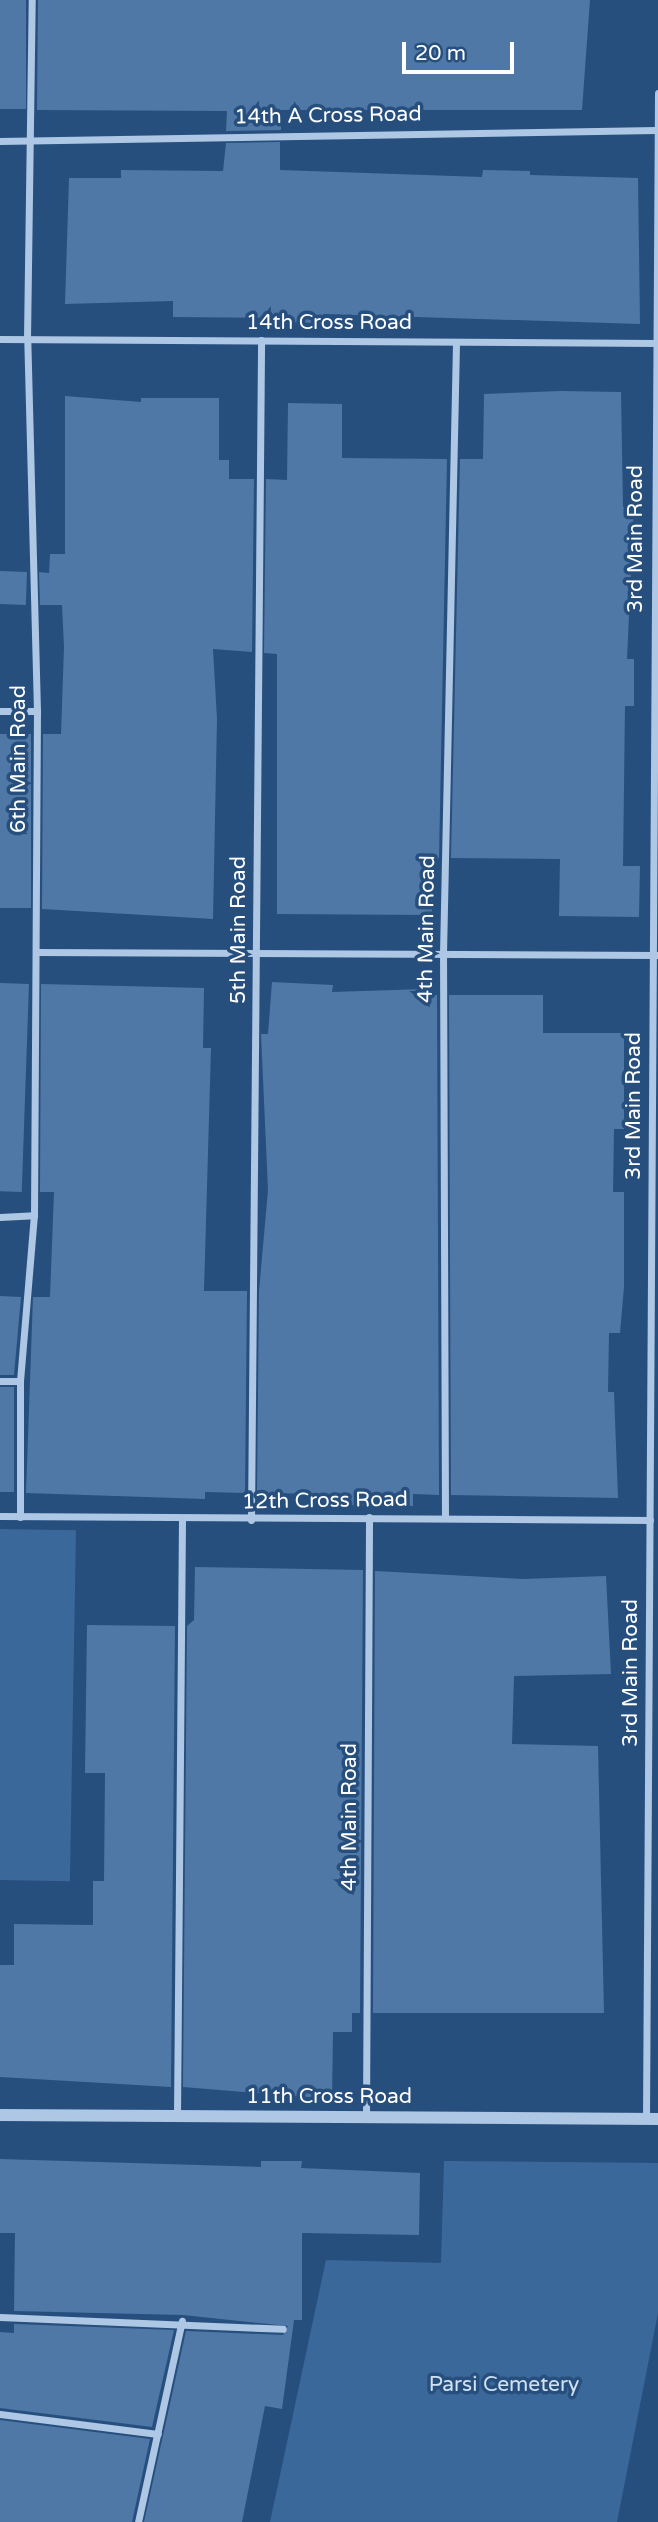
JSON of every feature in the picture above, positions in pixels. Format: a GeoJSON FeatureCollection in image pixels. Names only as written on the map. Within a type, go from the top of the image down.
{"type":"FeatureCollection","features":[{"type":"Feature","properties":{"kind":"street","name":"6th Main Road"},"geometry":{"type":"LineString","coordinates":[[20,1517],[20,1381],[34,1215],[37,711],[27,339],[32,0]]}},
{"type":"Feature","properties":{"kind":"street","name":"3rd Main Road"},"geometry":{"type":"LineString","coordinates":[[652,2119],[650,1520],[658,93]]}},
{"type":"Feature","properties":{"kind":"street","name":"14th A Cross Road"},"geometry":{"type":"LineString","coordinates":[[0,141],[29,137],[656,130]]}},
{"type":"Feature","properties":{"kind":"street","name":"14th Cross Road"},"geometry":{"type":"LineString","coordinates":[[0,339],[657,343]]}},
{"type":"Feature","properties":{"kind":"street","name":"5th Main Road"},"geometry":{"type":"LineString","coordinates":[[251,1520],[261,340]]}},
{"type":"Feature","properties":{"kind":"street","name":"4th Main Road"},"geometry":{"type":"LineString","coordinates":[[445,1517],[443,954],[456,342]]}},
{"type":"Feature","properties":{"kind":"street"},"geometry":{"type":"LineString","coordinates":[[0,711],[37,711]]}},
{"type":"Feature","properties":{"kind":"street"},"geometry":{"type":"LineString","coordinates":[[36,952],[655,955]]}},
{"type":"Feature","properties":{"kind":"street"},"geometry":{"type":"LineString","coordinates":[[0,1217],[34,1215]]}},
{"type":"Feature","properties":{"kind":"street"},"geometry":{"type":"LineString","coordinates":[[0,1381],[20,1381]]}},
{"type":"Feature","properties":{"kind":"street","name":"12th Cross Road"},"geometry":{"type":"LineString","coordinates":[[0,1517],[650,1520]]}},
{"type":"Feature","properties":{"kind":"street","name":"4th Main Road"},"geometry":{"type":"LineString","coordinates":[[366,2117],[369,1517]]}},
{"type":"Feature","properties":{"kind":"street"},"geometry":{"type":"LineString","coordinates":[[177,2116],[181,1518]]}},
{"type":"Feature","properties":{"kind":"street","name":"11th Cross Road"},"geometry":{"type":"LineString","coordinates":[[0,2115],[652,2119]]}},
{"type":"Feature","properties":{"kind":"street"},"geometry":{"type":"LineString","coordinates":[[0,2317],[182,2320],[283,2329]]}},
{"type":"Feature","properties":{"kind":"street"},"geometry":{"type":"LineString","coordinates":[[138,2522],[182,2320]]}},
{"type":"Feature","properties":{"kind":"street"},"geometry":{"type":"LineString","coordinates":[[0,2414],[158,2434]]}},
{"type":"Feature","properties":{"kind":"green space"},"geometry":{"type":"Polygon","coordinates":[[[0,1529],[76,1530],[70,1881],[0,1880],[0,1529]]]}},
{"type":"Feature","properties":{"kind":"green space","name":"Parsi Cemetery"},"geometry":{"type":"Polygon","coordinates":[[[444,2161],[658,2163],[658,2313],[617,2522],[270,2522],[326,2260],[441,2263],[444,2161]]]}},
{"type":"Feature","properties":{"kind":"building"},"geometry":{"type":"Polygon","coordinates":[[[0,0],[26,0],[26,109],[0,109],[0,0]]]}},
{"type":"Feature","properties":{"kind":"building"},"geometry":{"type":"Polygon","coordinates":[[[38,0],[590,0],[582,110],[281,110],[281,130],[226,131],[227,111],[37,110],[38,0]]]}},
{"type":"Feature","properties":{"kind":"building"},"geometry":{"type":"Polygon","coordinates":[[[280,142],[280,170],[482,177],[483,170],[530,171],[530,175],[638,178],[640,324],[323,314],[323,323],[273,322],[273,318],[173,317],[173,301],[65,304],[69,178],[121,178],[121,170],[223,171],[226,143],[280,142]]]}},
{"type":"Feature","properties":{"kind":"building"},"geometry":{"type":"Polygon","coordinates":[[[621,392],[623,507],[634,507],[627,659],[634,659],[634,706],[625,706],[623,866],[640,866],[639,917],[559,916],[560,859],[451,858],[460,459],[483,459],[484,394],[621,392]]]}},
{"type":"Feature","properties":{"kind":"building"},"geometry":{"type":"Polygon","coordinates":[[[65,396],[141,402],[141,398],[219,398],[219,460],[229,460],[229,479],[254,479],[252,652],[213,649],[217,719],[213,919],[42,909],[43,734],[61,734],[64,647],[62,605],[40,605],[39,572],[49,573],[50,554],[65,554],[65,396]]]}},
{"type":"Feature","properties":{"kind":"building"},"geometry":{"type":"Polygon","coordinates":[[[288,403],[342,404],[342,458],[447,459],[439,858],[433,863],[432,915],[277,914],[277,654],[264,653],[266,479],[287,480],[288,403]]]}},
{"type":"Feature","properties":{"kind":"building"},"geometry":{"type":"Polygon","coordinates":[[[0,571],[27,572],[26,605],[0,604],[0,571]]]}},
{"type":"Feature","properties":{"kind":"building"},"geometry":{"type":"Polygon","coordinates":[[[0,734],[31,734],[31,908],[0,908],[0,734]]]}},
{"type":"Feature","properties":{"kind":"building"},"geometry":{"type":"Polygon","coordinates":[[[272,982],[333,985],[332,992],[425,989],[425,995],[437,995],[439,1495],[413,1494],[413,1506],[332,1505],[332,1494],[257,1493],[259,1291],[268,1190],[261,1034],[268,1034],[272,982]]]}},
{"type":"Feature","properties":{"kind":"building"},"geometry":{"type":"Polygon","coordinates":[[[0,983],[29,984],[22,1192],[0,1191],[0,983]]]}},
{"type":"Feature","properties":{"kind":"building"},"geometry":{"type":"Polygon","coordinates":[[[41,984],[204,988],[203,1048],[211,1048],[204,1291],[247,1291],[245,1493],[205,1492],[205,1499],[26,1493],[33,1297],[50,1297],[54,1192],[40,1192],[41,984]]]}},
{"type":"Feature","properties":{"kind":"building"},"geometry":{"type":"Polygon","coordinates":[[[449,995],[543,995],[543,1033],[624,1033],[624,1129],[614,1129],[613,1192],[624,1192],[624,1287],[620,1333],[609,1333],[608,1392],[614,1392],[618,1498],[451,1495],[449,995]]]}},
{"type":"Feature","properties":{"kind":"building"},"geometry":{"type":"Polygon","coordinates":[[[0,1296],[21,1297],[14,1375],[0,1375],[0,1296]]]}},
{"type":"Feature","properties":{"kind":"building"},"geometry":{"type":"Polygon","coordinates":[[[0,1387],[14,1387],[14,1492],[0,1492],[0,1387]]]}},
{"type":"Feature","properties":{"kind":"building"},"geometry":{"type":"Polygon","coordinates":[[[195,1567],[363,1570],[360,2013],[352,2013],[352,2032],[333,2032],[332,2099],[183,2087],[187,1626],[194,1620],[195,1567]]]}},
{"type":"Feature","properties":{"kind":"building"},"geometry":{"type":"Polygon","coordinates":[[[375,1571],[523,1579],[606,1576],[611,1674],[514,1676],[512,1744],[598,1746],[604,2013],[373,2013],[375,1571]]]}},
{"type":"Feature","properties":{"kind":"building"},"geometry":{"type":"Polygon","coordinates":[[[87,1625],[175,1626],[171,2087],[0,2077],[0,1965],[14,1965],[14,1924],[93,1925],[93,1881],[104,1881],[105,1773],[85,1773],[87,1625]]]}},
{"type":"Feature","properties":{"kind":"building"},"geometry":{"type":"Polygon","coordinates":[[[0,2159],[261,2167],[261,2161],[302,2161],[301,2168],[420,2173],[419,2235],[302,2233],[302,2320],[294,2320],[282,2409],[265,2406],[242,2522],[144,2522],[186,2331],[283,2335],[288,2326],[183,2315],[14,2311],[15,2233],[0,2233],[0,2159]]]}},
{"type":"Feature","properties":{"kind":"building"},"geometry":{"type":"Polygon","coordinates":[[[14,2324],[174,2330],[152,2427],[0,2408],[0,2332],[14,2333],[14,2324]]]}},
{"type":"Feature","properties":{"kind":"building"},"geometry":{"type":"Polygon","coordinates":[[[0,2420],[150,2439],[132,2522],[0,2522],[0,2420]]]}}]}
